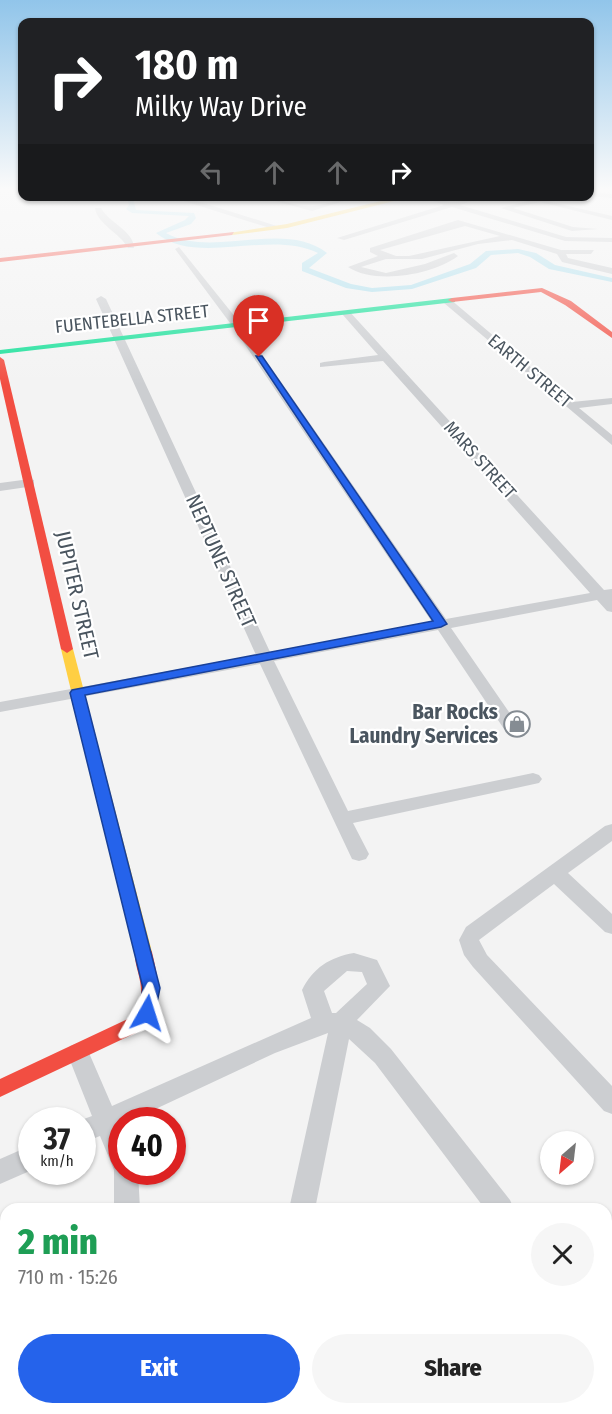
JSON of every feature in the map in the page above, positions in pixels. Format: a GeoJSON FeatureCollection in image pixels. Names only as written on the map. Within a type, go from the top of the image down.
{"type":"FeatureCollection","features":[{"type":"Feature","properties":{"kind":"street"},"geometry":{"type":"LineString","coordinates":[[0,260],[65,253]]}},
{"type":"Feature","properties":{"kind":"street"},"geometry":{"type":"LineString","coordinates":[[182,253],[237,326],[510,725]]}},
{"type":"Feature","properties":{"kind":"street"},"geometry":{"type":"LineString","coordinates":[[378,253],[383,256],[406,259],[433,253]]}},
{"type":"Feature","properties":{"kind":"street"},"geometry":{"type":"LineString","coordinates":[[383,256],[352,267],[382,276],[417,269],[453,258],[455,253]]}},
{"type":"Feature","properties":{"kind":"street"},"geometry":{"type":"LineString","coordinates":[[561,253],[565,260],[612,271]]}},
{"type":"Feature","properties":{"kind":"street"},"geometry":{"type":"LineString","coordinates":[[406,259],[417,269]]}},
{"type":"Feature","properties":{"kind":"street","name":"FUENTEBELLA STREET"},"geometry":{"type":"LineString","coordinates":[[0,352],[548,291],[612,336]]}},
{"type":"Feature","properties":{"kind":"street","name":"NEPTUNE STREET"},"geometry":{"type":"LineString","coordinates":[[101,299],[264,656],[358,854]]}},
{"type":"Feature","properties":{"kind":"street","name":"EARTH STREET"},"geometry":{"type":"LineString","coordinates":[[447,301],[612,441]]}},
{"type":"Feature","properties":{"kind":"street","name":"MARS STREET"},"geometry":{"type":"LineString","coordinates":[[346,313],[606,594],[612,608]]}},
{"type":"Feature","properties":{"kind":"street"},"geometry":{"type":"LineString","coordinates":[[324,364],[387,357]]}},
{"type":"Feature","properties":{"kind":"street","name":"JUPITER STREET"},"geometry":{"type":"LineString","coordinates":[[0,360],[77,693],[152,988],[147,1013],[138,1023],[78,1053]]}},
{"type":"Feature","properties":{"kind":"street"},"geometry":{"type":"LineString","coordinates":[[572,405],[612,401]]}},
{"type":"Feature","properties":{"kind":"street"},"geometry":{"type":"LineString","coordinates":[[0,487],[30,483]]}},
{"type":"Feature","properties":{"kind":"street"},"geometry":{"type":"LineString","coordinates":[[0,706],[606,594]]}},
{"type":"Feature","properties":{"kind":"street"},"geometry":{"type":"LineString","coordinates":[[341,819],[533,779]]}},
{"type":"Feature","properties":{"kind":"street"},"geometry":{"type":"LineString","coordinates":[[612,831],[473,933],[469,940],[471,950],[509,994],[612,1103]]}},
{"type":"Feature","properties":{"kind":"street"},"geometry":{"type":"LineString","coordinates":[[556,874],[612,926]]}},
{"type":"Feature","properties":{"kind":"street"},"geometry":{"type":"LineString","coordinates":[[303,1203],[333,1023]]}},
{"type":"Feature","properties":{"kind":"street"},"geometry":{"type":"LineString","coordinates":[[96,1126],[267,1046],[333,1023],[362,1035],[382,1056],[496,1203]]}},
{"type":"Feature","properties":{"kind":"street"},"geometry":{"type":"LineString","coordinates":[[0,1088],[78,1053],[108,1126]]}},
{"type":"Feature","properties":{"kind":"street"},"geometry":{"type":"LineString","coordinates":[[0,1172],[18,1164]]}},
{"type":"Feature","properties":{"kind":"street"},"geometry":{"type":"LineString","coordinates":[[126,1185],[127,1203]]}},
{"type":"Feature","properties":{"kind":"waterway"},"geometry":{"type":"LineString","coordinates":[[323,253],[305,265],[305,269],[349,286],[372,290],[412,287],[473,266],[480,258],[489,253]]}},
{"type":"Feature","properties":{"kind":"waterway"},"geometry":{"type":"LineString","coordinates":[[525,253],[552,267],[612,280]]}},
{"type":"Feature","properties":{"kind":"traffic: fast"},"geometry":{"type":"LineString","coordinates":[[0,352],[452,300]]}},
{"type":"Feature","properties":{"kind":"traffic: slow"},"geometry":{"type":"LineString","coordinates":[[67,649],[143,952]]}},
{"type":"Feature","properties":{"kind":"traffic: jam"},"geometry":{"type":"LineString","coordinates":[[0,260],[60,253]]}},
{"type":"Feature","properties":{"kind":"traffic: jam"},"geometry":{"type":"LineString","coordinates":[[452,300],[542,290],[568,303],[612,336]]}},
{"type":"Feature","properties":{"kind":"traffic: jam"},"geometry":{"type":"LineString","coordinates":[[0,360],[67,649]]}},
{"type":"Feature","properties":{"kind":"traffic: jam"},"geometry":{"type":"LineString","coordinates":[[0,1088],[138,1023],[144,1015],[150,998],[143,952]]}},
{"type":"Feature","properties":{"kind":"place","name":"Bar Rocks Laundry Services"},"geometry":{"type":"Point","coordinates":[517,724]}},
{"type":"Feature","properties":{"kind":"route"},"geometry":{"type":"LineString","coordinates":[[147,1013],[152,988],[77,693],[441,624],[259,357]]}}]}
